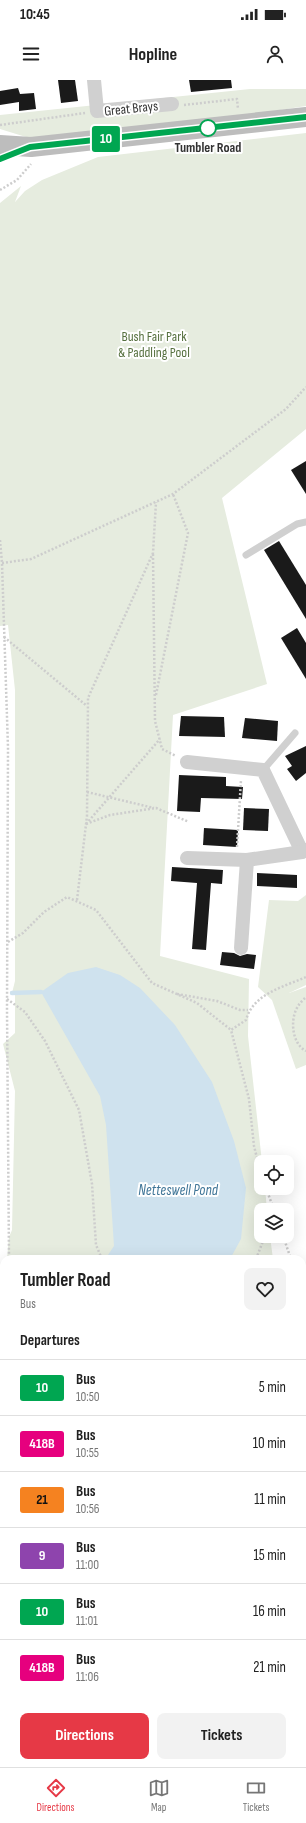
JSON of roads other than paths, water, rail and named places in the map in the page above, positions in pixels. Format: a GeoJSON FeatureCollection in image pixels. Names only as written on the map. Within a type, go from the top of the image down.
{"type":"FeatureCollection","features":[{"type":"Feature","properties":{"kind":"street","name":"Great Brays"},"geometry":{"type":"LineString","coordinates":[[94,80],[97,111],[172,104]]}},
{"type":"Feature","properties":{"kind":"street"},"geometry":{"type":"LineString","coordinates":[[0,159],[306,117]]}},
{"type":"Feature","properties":{"kind":"street"},"geometry":{"type":"LineString","coordinates":[[0,145],[32,154]]}},
{"type":"Feature","properties":{"kind":"street"},"geometry":{"type":"LineString","coordinates":[[187,762],[263,770],[304,851],[242,860],[187,858]]}},
{"type":"Feature","properties":{"kind":"street"},"geometry":{"type":"LineString","coordinates":[[241,948],[242,860]]}},
{"type":"Feature","properties":{"kind":"lane"},"geometry":{"type":"LineString","coordinates":[[246,555],[297,524],[306,522]]}},
{"type":"Feature","properties":{"kind":"lane"},"geometry":{"type":"LineString","coordinates":[[263,770],[295,734]]}},
{"type":"Feature","properties":{"kind":"water","name":"Netteswell Pond"},"geometry":{"type":"Polygon","coordinates":[[[96,967],[120,975],[140,988],[175,1025],[212,1082],[234,1141],[246,1188],[241,1239],[232,1255],[108,1255],[114,1246],[106,1125],[100,1096],[41,992],[68,973],[96,967]]]}},
{"type":"Feature","properties":{"kind":"waterway"},"geometry":{"type":"LineString","coordinates":[[12,993],[41,992]]}},
{"type":"Feature","properties":{"kind":"place","name":"Tumbler Road"},"geometry":{"type":"Point","coordinates":[208,128]}},
{"type":"Feature","properties":{"kind":"park label","name":"Bush Fair Park & Paddling Pool"},"geometry":{"type":"Point","coordinates":[154,344]}}]}
